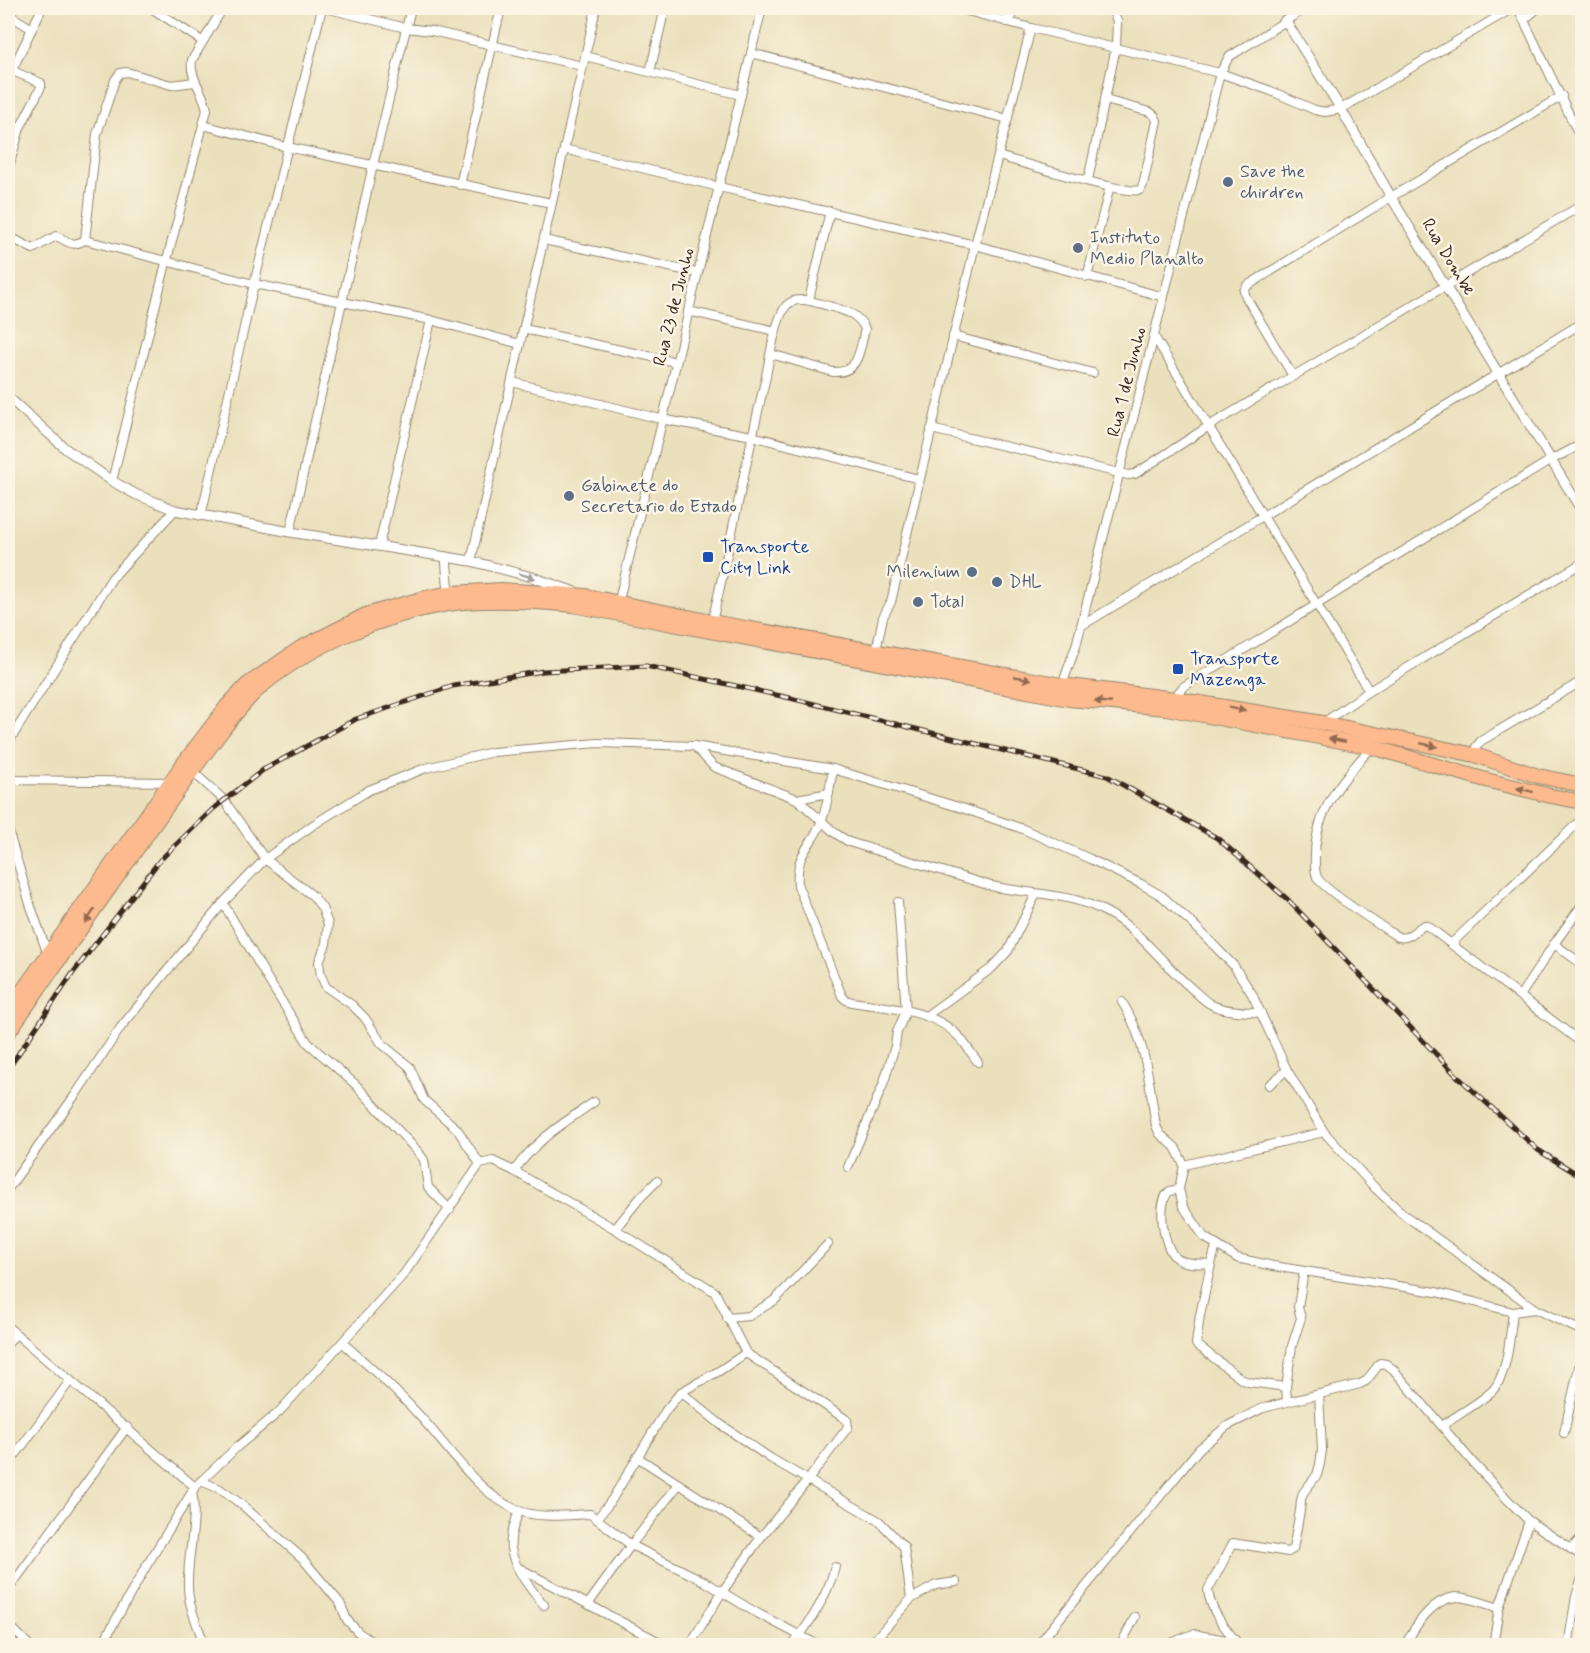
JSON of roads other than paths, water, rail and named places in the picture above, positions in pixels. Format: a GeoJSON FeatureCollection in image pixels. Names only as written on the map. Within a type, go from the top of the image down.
{"type":"FeatureCollection","features":[{"type":"Feature","properties":{"kind":"highway"},"geometry":{"type":"LineString","coordinates":[[8,1011],[171,782],[227,706],[247,685],[299,649],[366,615],[425,598],[449,594],[501,590],[586,596],[617,608],[1372,747],[1486,780],[1582,802]]}},
{"type":"Feature","properties":{"kind":"highway"},"geometry":{"type":"LineString","coordinates":[[8,1033],[192,771],[234,715],[255,692],[304,657],[371,624],[447,604],[527,600],[617,608],[712,622],[876,651],[1060,691],[1176,699],[1323,723],[1475,755],[1538,776],[1582,785]]}},
{"type":"Feature","properties":{"kind":"street"},"geometry":{"type":"LineString","coordinates":[[8,170],[20,128],[41,87],[40,83],[15,72],[13,68],[42,8]]}},
{"type":"Feature","properties":{"kind":"street"},"geometry":{"type":"LineString","coordinates":[[151,8],[202,41]]}},
{"type":"Feature","properties":{"kind":"street"},"geometry":{"type":"LineString","coordinates":[[112,482],[166,262],[207,110],[205,99],[195,82],[191,69],[192,60],[223,8]]}},
{"type":"Feature","properties":{"kind":"street"},"geometry":{"type":"LineString","coordinates":[[201,516],[287,147],[324,8],[582,66]]}},
{"type":"Feature","properties":{"kind":"street"},"geometry":{"type":"LineString","coordinates":[[353,15],[359,8]]}},
{"type":"Feature","properties":{"kind":"street"},"geometry":{"type":"LineString","coordinates":[[290,532],[411,8]]}},
{"type":"Feature","properties":{"kind":"street"},"geometry":{"type":"LineString","coordinates":[[460,185],[501,8]]}},
{"type":"Feature","properties":{"kind":"street"},"geometry":{"type":"LineString","coordinates":[[471,561],[596,8]]}},
{"type":"Feature","properties":{"kind":"street"},"geometry":{"type":"LineString","coordinates":[[650,72],[665,8]]}},
{"type":"Feature","properties":{"kind":"street","name":"Rua 23 de Junho"},"geometry":{"type":"LineString","coordinates":[[617,608],[762,8]]}},
{"type":"Feature","properties":{"kind":"street"},"geometry":{"type":"LineString","coordinates":[[956,8],[1220,73],[1325,112],[1341,109],[1513,8]]}},
{"type":"Feature","properties":{"kind":"street"},"geometry":{"type":"LineString","coordinates":[[1006,22],[1017,8]]}},
{"type":"Feature","properties":{"kind":"street"},"geometry":{"type":"LineString","coordinates":[[1088,180],[1116,47],[1117,21],[1112,8]]}},
{"type":"Feature","properties":{"kind":"street"},"geometry":{"type":"LineString","coordinates":[[1220,73],[1229,57],[1306,8]]}},
{"type":"Feature","properties":{"kind":"street"},"geometry":{"type":"LineString","coordinates":[[1518,8],[1580,127],[1582,141]]}},
{"type":"Feature","properties":{"kind":"street"},"geometry":{"type":"LineString","coordinates":[[1524,20],[1538,8]]}},
{"type":"Feature","properties":{"kind":"street"},"geometry":{"type":"LineString","coordinates":[[8,14],[32,29]]}},
{"type":"Feature","properties":{"kind":"street","name":"Rua Dombe"},"geometry":{"type":"LineString","coordinates":[[1285,20],[1341,109],[1391,197],[1582,512]]}},
{"type":"Feature","properties":{"kind":"street"},"geometry":{"type":"LineString","coordinates":[[876,651],[883,617],[891,602],[975,245],[1031,28]]}},
{"type":"Feature","properties":{"kind":"street"},"geometry":{"type":"LineString","coordinates":[[751,53],[1008,119]]}},
{"type":"Feature","properties":{"kind":"street"},"geometry":{"type":"LineString","coordinates":[[585,56],[741,95]]}},
{"type":"Feature","properties":{"kind":"street"},"geometry":{"type":"LineString","coordinates":[[85,240],[97,134],[115,80],[120,73],[127,72],[171,85],[195,82]]}},
{"type":"Feature","properties":{"kind":"street","name":"Rua 1 de Junho"},"geometry":{"type":"LineString","coordinates":[[1060,691],[1080,626],[1220,73]]}},
{"type":"Feature","properties":{"kind":"street"},"geometry":{"type":"LineString","coordinates":[[1293,376],[1246,297],[1244,291],[1247,286],[1391,197],[1562,96]]}},
{"type":"Feature","properties":{"kind":"street"},"geometry":{"type":"LineString","coordinates":[[998,156],[1134,192],[1140,190],[1157,122],[1155,116],[1150,112],[1105,100]]}},
{"type":"Feature","properties":{"kind":"street"},"geometry":{"type":"LineString","coordinates":[[203,125],[287,147],[551,204]]}},
{"type":"Feature","properties":{"kind":"street"},"geometry":{"type":"LineString","coordinates":[[564,149],[975,245],[1164,297]]}},
{"type":"Feature","properties":{"kind":"street"},"geometry":{"type":"LineString","coordinates":[[1087,277],[1110,186]]}},
{"type":"Feature","properties":{"kind":"street"},"geometry":{"type":"LineString","coordinates":[[931,429],[1128,475],[1135,474],[1209,426],[1582,205]]}},
{"type":"Feature","properties":{"kind":"street"},"geometry":{"type":"LineString","coordinates":[[809,300],[830,211]]}},
{"type":"Feature","properties":{"kind":"street"},"geometry":{"type":"LineString","coordinates":[[8,236],[33,249],[56,236],[75,245],[85,240],[254,284],[431,320],[520,344]]}},
{"type":"Feature","properties":{"kind":"street"},"geometry":{"type":"LineString","coordinates":[[544,240],[697,273]]}},
{"type":"Feature","properties":{"kind":"street"},"geometry":{"type":"LineString","coordinates":[[712,622],[752,436],[776,332],[780,316],[787,304],[809,300],[853,314],[861,320],[865,329],[857,359],[851,368],[843,373],[771,354]]}},
{"type":"Feature","properties":{"kind":"street"},"geometry":{"type":"LineString","coordinates":[[688,311],[776,332]]}},
{"type":"Feature","properties":{"kind":"street"},"geometry":{"type":"LineString","coordinates":[[379,546],[431,320]]}},
{"type":"Feature","properties":{"kind":"street"},"geometry":{"type":"LineString","coordinates":[[1080,626],[1582,323]]}},
{"type":"Feature","properties":{"kind":"street"},"geometry":{"type":"LineString","coordinates":[[524,329],[676,362]]}},
{"type":"Feature","properties":{"kind":"street"},"geometry":{"type":"LineString","coordinates":[[953,336],[1093,373]]}},
{"type":"Feature","properties":{"kind":"street"},"geometry":{"type":"LineString","coordinates":[[1154,336],[1369,691]]}},
{"type":"Feature","properties":{"kind":"street"},"geometry":{"type":"LineString","coordinates":[[512,382],[661,419],[752,436],[919,479]]}},
{"type":"Feature","properties":{"kind":"street"},"geometry":{"type":"LineString","coordinates":[[8,397],[66,449],[112,482],[175,510],[290,532],[471,561],[532,577],[586,596]]}},
{"type":"Feature","properties":{"kind":"street"},"geometry":{"type":"LineString","coordinates":[[1176,699],[1183,687],[1551,460],[1582,444]]}},
{"type":"Feature","properties":{"kind":"street"},"geometry":{"type":"LineString","coordinates":[[8,743],[112,578],[175,510]]}},
{"type":"Feature","properties":{"kind":"street"},"geometry":{"type":"LineString","coordinates":[[446,557],[449,594]]}},
{"type":"Feature","properties":{"kind":"street"},"geometry":{"type":"LineString","coordinates":[[1323,723],[1369,691],[1582,563]]}},
{"type":"Feature","properties":{"kind":"street"},"geometry":{"type":"LineString","coordinates":[[1475,755],[1476,747],[1481,741],[1582,681]]}},
{"type":"Feature","properties":{"kind":"street"},"geometry":{"type":"LineString","coordinates":[[8,1189],[121,1027],[223,903],[265,859],[313,825],[369,790],[426,768],[493,752],[598,743],[694,746],[833,769],[1023,829],[1142,884],[1162,896],[1234,966],[1261,1013],[1287,1070],[1324,1132],[1375,1188],[1403,1214],[1535,1309],[1582,1331]]}},
{"type":"Feature","properties":{"kind":"street"},"geometry":{"type":"LineString","coordinates":[[694,746],[714,767],[797,799],[849,842],[991,886],[1074,898],[1105,911],[1131,927],[1172,971],[1211,1005],[1261,1013]]}},
{"type":"Feature","properties":{"kind":"street"},"geometry":{"type":"LineString","coordinates":[[1372,747],[1338,786],[1325,809],[1316,844],[1317,878],[1398,937],[1410,936],[1424,925],[1429,927],[1582,1043]]}},
{"type":"Feature","properties":{"kind":"street"},"geometry":{"type":"LineString","coordinates":[[833,769],[822,821],[798,864],[798,886],[842,996],[852,1002],[926,1016],[955,1033],[978,1062]]}},
{"type":"Feature","properties":{"kind":"street"},"geometry":{"type":"LineString","coordinates":[[192,771],[224,800],[265,859],[313,896],[322,908],[328,924],[326,944],[319,962],[321,976],[326,987],[352,1005],[382,1044],[410,1067],[424,1100],[457,1129],[480,1164]]}},
{"type":"Feature","properties":{"kind":"street"},"geometry":{"type":"LineString","coordinates":[[8,780],[171,782]]}},
{"type":"Feature","properties":{"kind":"street"},"geometry":{"type":"LineString","coordinates":[[797,799],[829,793]]}},
{"type":"Feature","properties":{"kind":"street"},"geometry":{"type":"LineString","coordinates":[[1451,944],[1582,819]]}},
{"type":"Feature","properties":{"kind":"street"},"geometry":{"type":"LineString","coordinates":[[8,830],[48,955]]}},
{"type":"Feature","properties":{"kind":"street"},"geometry":{"type":"LineString","coordinates":[[926,1016],[992,968],[1008,951],[1036,894]]}},
{"type":"Feature","properties":{"kind":"street"},"geometry":{"type":"LineString","coordinates":[[848,1167],[883,1085],[897,1032],[906,1011],[897,902]]}},
{"type":"Feature","properties":{"kind":"street"},"geometry":{"type":"LineString","coordinates":[[223,903],[308,1043],[355,1084],[419,1153],[424,1160],[428,1187],[450,1210]]}},
{"type":"Feature","properties":{"kind":"street"},"geometry":{"type":"LineString","coordinates":[[1520,996],[1582,906]]}},
{"type":"Feature","properties":{"kind":"street"},"geometry":{"type":"LineString","coordinates":[[1554,944],[1582,964]]}},
{"type":"Feature","properties":{"kind":"street"},"geometry":{"type":"LineString","coordinates":[[1122,1002],[1130,1016],[1146,1062],[1156,1126],[1160,1134],[1175,1147],[1184,1165],[1179,1189],[1183,1206],[1204,1237],[1216,1246],[1237,1258],[1436,1292],[1513,1312],[1535,1309]]}},
{"type":"Feature","properties":{"kind":"street"},"geometry":{"type":"LineString","coordinates":[[1269,1085],[1287,1070]]}},
{"type":"Feature","properties":{"kind":"street"},"geometry":{"type":"LineString","coordinates":[[514,1171],[528,1151],[547,1134],[594,1102]]}},
{"type":"Feature","properties":{"kind":"street"},"geometry":{"type":"LineString","coordinates":[[1184,1165],[1324,1132]]}},
{"type":"Feature","properties":{"kind":"street"},"geometry":{"type":"LineString","coordinates":[[102,1646],[144,1570],[196,1487],[237,1447],[279,1412],[343,1343],[404,1274],[480,1164],[488,1161],[514,1171],[615,1229],[714,1292],[746,1353],[849,1423],[722,1592],[689,1646]]}},
{"type":"Feature","properties":{"kind":"street"},"geometry":{"type":"LineString","coordinates":[[615,1229],[657,1181]]}},
{"type":"Feature","properties":{"kind":"street"},"geometry":{"type":"LineString","coordinates":[[1179,1189],[1170,1191],[1164,1199],[1164,1228],[1169,1251],[1183,1262],[1211,1264]]}},
{"type":"Feature","properties":{"kind":"street"},"geometry":{"type":"LineString","coordinates":[[727,1318],[749,1316],[775,1300],[828,1244]]}},
{"type":"Feature","properties":{"kind":"street"},"geometry":{"type":"LineString","coordinates":[[1216,1246],[1196,1344],[1240,1379],[1286,1387]]}},
{"type":"Feature","properties":{"kind":"street"},"geometry":{"type":"LineString","coordinates":[[1287,1401],[1286,1387],[1292,1346],[1301,1318],[1298,1307],[1304,1271]]}},
{"type":"Feature","properties":{"kind":"street"},"geometry":{"type":"LineString","coordinates":[[1442,1426],[1492,1390],[1500,1380],[1509,1343],[1513,1312]]}},
{"type":"Feature","properties":{"kind":"street"},"geometry":{"type":"LineString","coordinates":[[8,1327],[196,1487],[220,1489],[241,1503],[302,1558],[340,1603],[352,1626],[378,1646]]}},
{"type":"Feature","properties":{"kind":"street"},"geometry":{"type":"LineString","coordinates":[[8,1344],[15,1334]]}},
{"type":"Feature","properties":{"kind":"street"},"geometry":{"type":"LineString","coordinates":[[343,1343],[381,1376],[470,1474],[493,1496],[519,1511],[535,1514],[590,1514],[632,1545],[659,1557],[754,1612],[820,1646]]}},
{"type":"Feature","properties":{"kind":"street"},"geometry":{"type":"LineString","coordinates":[[597,1519],[611,1501],[666,1410],[681,1392],[746,1353]]}},
{"type":"Feature","properties":{"kind":"street"},"geometry":{"type":"LineString","coordinates":[[1564,1433],[1582,1353]]}},
{"type":"Feature","properties":{"kind":"street"},"geometry":{"type":"LineString","coordinates":[[1037,1646],[1199,1449],[1227,1426],[1263,1408],[1360,1384],[1366,1381],[1380,1363],[1386,1364],[1407,1384],[1482,1472],[1529,1521],[1582,1556]]}},
{"type":"Feature","properties":{"kind":"street"},"geometry":{"type":"LineString","coordinates":[[8,1465],[70,1381]]}},
{"type":"Feature","properties":{"kind":"street"},"geometry":{"type":"LineString","coordinates":[[681,1392],[720,1424],[808,1480],[879,1521],[903,1547],[911,1599]]}},
{"type":"Feature","properties":{"kind":"street"},"geometry":{"type":"LineString","coordinates":[[1239,1644],[1219,1619],[1212,1606],[1208,1590],[1233,1544],[1288,1552],[1293,1549],[1303,1493],[1317,1475],[1320,1464],[1319,1394]]}},
{"type":"Feature","properties":{"kind":"street"},"geometry":{"type":"LineString","coordinates":[[8,1590],[127,1427]]}},
{"type":"Feature","properties":{"kind":"street"},"geometry":{"type":"LineString","coordinates":[[637,1457],[762,1537]]}},
{"type":"Feature","properties":{"kind":"street"},"geometry":{"type":"LineString","coordinates":[[589,1604],[679,1484]]}},
{"type":"Feature","properties":{"kind":"street"},"geometry":{"type":"LineString","coordinates":[[196,1487],[188,1584],[189,1600],[205,1646]]}},
{"type":"Feature","properties":{"kind":"street"},"geometry":{"type":"LineString","coordinates":[[519,1511],[510,1549],[523,1578],[544,1605]]}},
{"type":"Feature","properties":{"kind":"street"},"geometry":{"type":"LineString","coordinates":[[1493,1646],[1498,1608],[1529,1521]]}},
{"type":"Feature","properties":{"kind":"street"},"geometry":{"type":"LineString","coordinates":[[1571,1549],[1582,1537]]}},
{"type":"Feature","properties":{"kind":"street"},"geometry":{"type":"LineString","coordinates":[[792,1646],[830,1588],[835,1567]]}},
{"type":"Feature","properties":{"kind":"street"},"geometry":{"type":"LineString","coordinates":[[519,1568],[667,1646]]}},
{"type":"Feature","properties":{"kind":"street"},"geometry":{"type":"LineString","coordinates":[[1568,1646],[1576,1596],[1582,1578]]}},
{"type":"Feature","properties":{"kind":"street"},"geometry":{"type":"LineString","coordinates":[[869,1646],[911,1599],[936,1585],[956,1582]]}},
{"type":"Feature","properties":{"kind":"street"},"geometry":{"type":"LineString","coordinates":[[1405,1646],[1415,1628],[1429,1611],[1452,1598],[1473,1600],[1498,1608]]}},
{"type":"Feature","properties":{"kind":"street"},"geometry":{"type":"LineString","coordinates":[[1120,1646],[1135,1617]]}},
{"type":"Feature","properties":{"kind":"street"},"geometry":{"type":"LineString","coordinates":[[8,1624],[30,1646]]}},
{"type":"Feature","properties":{"kind":"street"},"geometry":{"type":"LineString","coordinates":[[1164,1646],[1193,1634],[1239,1644]]}},
{"type":"Feature","properties":{"kind":"street"},"geometry":{"type":"LineString","coordinates":[[1047,1635],[1053,1646]]}},
{"type":"Feature","properties":{"kind":"railway"},"geometry":{"type":"LineString","coordinates":[[8,1069],[73,973],[160,860],[213,809],[263,770],[356,719],[453,686],[543,671],[646,666],[790,698],[1107,776],[1217,838],[1287,899],[1458,1077],[1538,1150],[1582,1177]]}},
{"type":"Feature","properties":{"kind":"place","name":"Save the chirdren"},"geometry":{"type":"Point","coordinates":[1228,182]}},
{"type":"Feature","properties":{"kind":"place","name":"Instituto Medio Planalto"},"geometry":{"type":"Point","coordinates":[1078,248]}},
{"type":"Feature","properties":{"kind":"place","name":"Gabinete do Secretario do Estado"},"geometry":{"type":"Point","coordinates":[569,496]}},
{"type":"Feature","properties":{"kind":"place","name":"Transporte City Link"},"geometry":{"type":"Point","coordinates":[708,557]}},
{"type":"Feature","properties":{"kind":"place","name":"Milenium"},"geometry":{"type":"Point","coordinates":[972,572]}},
{"type":"Feature","properties":{"kind":"place","name":"DHL"},"geometry":{"type":"Point","coordinates":[997,582]}},
{"type":"Feature","properties":{"kind":"place","name":"Total"},"geometry":{"type":"Point","coordinates":[918,602]}},
{"type":"Feature","properties":{"kind":"place","name":"Transporte Mazenga"},"geometry":{"type":"Point","coordinates":[1178,669]}}]}
